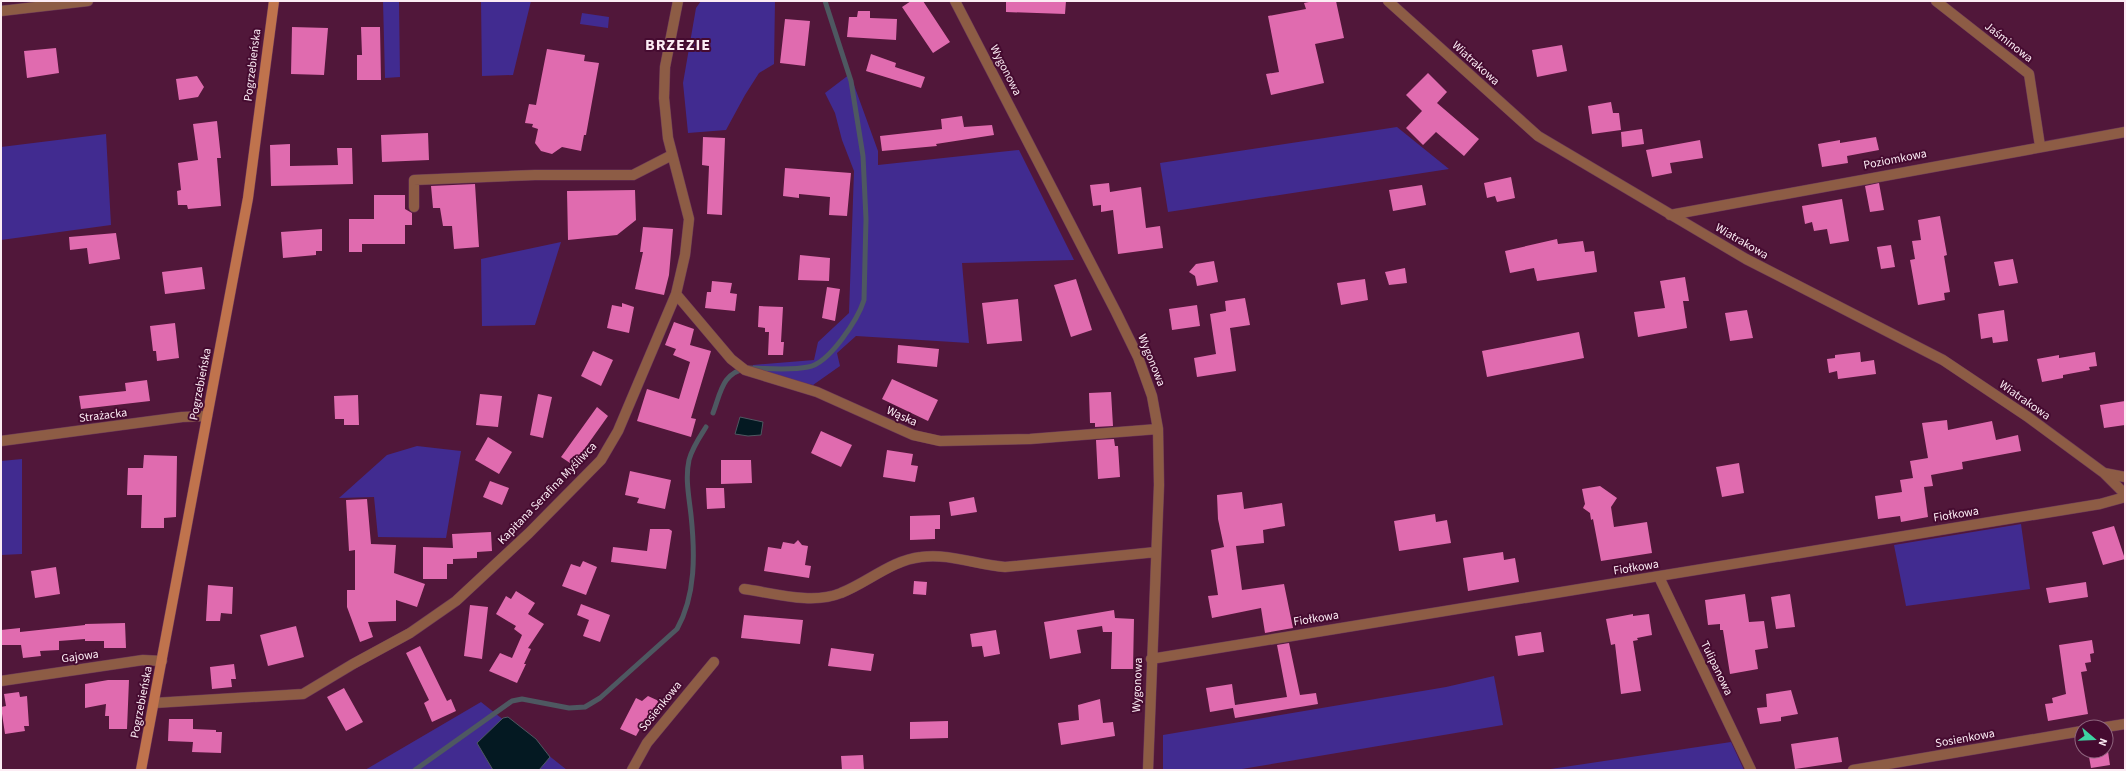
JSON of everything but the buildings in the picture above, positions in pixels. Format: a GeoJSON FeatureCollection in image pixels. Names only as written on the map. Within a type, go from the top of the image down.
{"type":"FeatureCollection","features":[{"type":"Feature","properties":{"kind":"street"},"geometry":{"type":"LineString","coordinates":[[1,11],[88,1]]}},
{"type":"Feature","properties":{"kind":"street","name":"Pogrzebieńska"},"geometry":{"type":"LineString","coordinates":[[142,770],[248,198],[274,1]]}},
{"type":"Feature","properties":{"kind":"street","name":"Kapitana Serafina Myśliwca"},"geometry":{"type":"LineString","coordinates":[[154,703],[303,694],[353,664],[410,633],[456,601],[529,533],[601,460],[618,431],[676,294],[685,255],[689,219],[668,138],[664,98],[666,67],[678,1]]}},
{"type":"Feature","properties":{"kind":"street","name":"Wygonowa"},"geometry":{"type":"LineString","coordinates":[[955,1],[1138,357],[1152,396],[1158,429],[1159,485],[1151,658],[1148,770]]}},
{"type":"Feature","properties":{"kind":"street","name":"Wiatrakowa"},"geometry":{"type":"LineString","coordinates":[[1388,1],[1538,136],[1771,272],[1943,360],[2028,417],[2104,473],[2125,494]]}},
{"type":"Feature","properties":{"kind":"street","name":"Jaśminowa"},"geometry":{"type":"LineString","coordinates":[[1936,1],[2029,74],[2040,146]]}},
{"type":"Feature","properties":{"kind":"street","name":"Poziomkowa"},"geometry":{"type":"LineString","coordinates":[[1670,214],[2040,146],[2125,132]]}},
{"type":"Feature","properties":{"kind":"street"},"geometry":{"type":"LineString","coordinates":[[414,207],[414,180],[535,175],[633,174],[672,155]]}},
{"type":"Feature","properties":{"kind":"street","name":"Wąska"},"geometry":{"type":"LineString","coordinates":[[676,294],[736,364],[754,374],[817,392],[927,440],[1030,439],[1158,429]]}},
{"type":"Feature","properties":{"kind":"street","name":"Strażacka"},"geometry":{"type":"LineString","coordinates":[[1,441],[182,417],[207,416]]}},
{"type":"Feature","properties":{"kind":"street","name":"Wiatrakowa"},"geometry":{"type":"LineString","coordinates":[[2104,473],[2125,478]]}},
{"type":"Feature","properties":{"kind":"street","name":"Fiołkowa"},"geometry":{"type":"LineString","coordinates":[[1151,658],[1659,577],[2100,504],[2125,497]]}},
{"type":"Feature","properties":{"kind":"street"},"geometry":{"type":"LineString","coordinates":[[744,589],[812,598],[828,597],[846,591],[909,559],[921,557],[949,557],[985,565],[1005,567],[1156,552]]}},
{"type":"Feature","properties":{"kind":"street","name":"Tulipanowa"},"geometry":{"type":"LineString","coordinates":[[1659,577],[1751,770]]}},
{"type":"Feature","properties":{"kind":"street","name":"Gajowa"},"geometry":{"type":"LineString","coordinates":[[1,681],[143,660],[162,661]]}},
{"type":"Feature","properties":{"kind":"street","name":"Sosienkowa"},"geometry":{"type":"LineString","coordinates":[[632,770],[647,744],[714,662]]}},
{"type":"Feature","properties":{"kind":"street"},"geometry":{"type":"LineString","coordinates":[[2114,726],[2125,724]]}},
{"type":"Feature","properties":{"kind":"street","name":"Sosienkowa"},"geometry":{"type":"LineString","coordinates":[[1853,770],[2074,732]]}},
{"type":"Feature","properties":{"kind":"shaded area"},"geometry":{"type":"Polygon","coordinates":[[[383,1],[399,1],[400,77],[385,78],[383,1]]]}},
{"type":"Feature","properties":{"kind":"shaded area"},"geometry":{"type":"Polygon","coordinates":[[[481,1],[531,1],[513,75],[482,76],[481,1]]]}},
{"type":"Feature","properties":{"kind":"shaded area"},"geometry":{"type":"Polygon","coordinates":[[[701,1],[775,1],[774,64],[759,73],[726,130],[688,133],[683,83],[696,8],[701,1]]]}},
{"type":"Feature","properties":{"kind":"shaded area"},"geometry":{"type":"Polygon","coordinates":[[[582,13],[609,17],[608,28],[580,24],[582,13]]]}},
{"type":"Feature","properties":{"kind":"shaded area"},"geometry":{"type":"Polygon","coordinates":[[[850,74],[878,151],[878,165],[1019,150],[1074,260],[962,263],[969,343],[856,336],[837,353],[840,366],[813,385],[753,372],[753,365],[814,360],[818,342],[849,313],[854,171],[842,140],[835,113],[825,93],[850,74]]]}},
{"type":"Feature","properties":{"kind":"shaded area"},"geometry":{"type":"Polygon","coordinates":[[[1397,127],[1449,169],[1168,212],[1160,163],[1397,127]]]}},
{"type":"Feature","properties":{"kind":"shaded area"},"geometry":{"type":"Polygon","coordinates":[[[106,134],[111,225],[1,240],[1,147],[106,134]]]}},
{"type":"Feature","properties":{"kind":"shaded area"},"geometry":{"type":"Polygon","coordinates":[[[561,242],[535,325],[482,326],[481,259],[561,242]]]}},
{"type":"Feature","properties":{"kind":"shaded area"},"geometry":{"type":"Polygon","coordinates":[[[417,446],[461,451],[446,538],[378,537],[374,497],[339,498],[387,455],[417,446]]]}},
{"type":"Feature","properties":{"kind":"shaded area"},"geometry":{"type":"Polygon","coordinates":[[[22,459],[22,554],[1,555],[1,461],[22,459]]]}},
{"type":"Feature","properties":{"kind":"shaded area"},"geometry":{"type":"Polygon","coordinates":[[[2021,524],[2030,589],[1906,606],[1894,545],[2021,524]]]}},
{"type":"Feature","properties":{"kind":"shaded area"},"geometry":{"type":"Polygon","coordinates":[[[1494,676],[1503,725],[1236,770],[1163,770],[1163,735],[1446,687],[1494,676]]]}},
{"type":"Feature","properties":{"kind":"shaded area"},"geometry":{"type":"Polygon","coordinates":[[[481,702],[567,770],[365,770],[481,702]]]}},
{"type":"Feature","properties":{"kind":"shaded area"},"geometry":{"type":"Polygon","coordinates":[[[1731,742],[1744,770],[1544,770],[1731,742]]]}},
{"type":"Feature","properties":{"kind":"water"},"geometry":{"type":"Polygon","coordinates":[[[740,417],[763,422],[761,435],[748,436],[735,434],[740,417]]]}},
{"type":"Feature","properties":{"kind":"water"},"geometry":{"type":"Polygon","coordinates":[[[508,717],[536,739],[550,757],[539,770],[493,770],[477,743],[503,718],[508,717]]]}},
{"type":"Feature","properties":{"kind":"waterway"},"geometry":{"type":"LineString","coordinates":[[713,413],[724,384],[732,374],[747,368],[785,369],[808,367],[825,358],[842,340],[856,318],[864,300],[866,219],[863,156],[851,81],[825,1]]}},
{"type":"Feature","properties":{"kind":"waterway"},"geometry":{"type":"LineString","coordinates":[[415,770],[512,701],[522,699],[569,708],[585,707],[600,698],[677,629],[688,602],[693,574],[693,544],[687,474],[689,460],[696,443],[706,427]]}},
{"type":"Feature","properties":{"kind":"district","name":"BRZEZIE"},"geometry":{"type":"Point","coordinates":[678,44]}}]}
